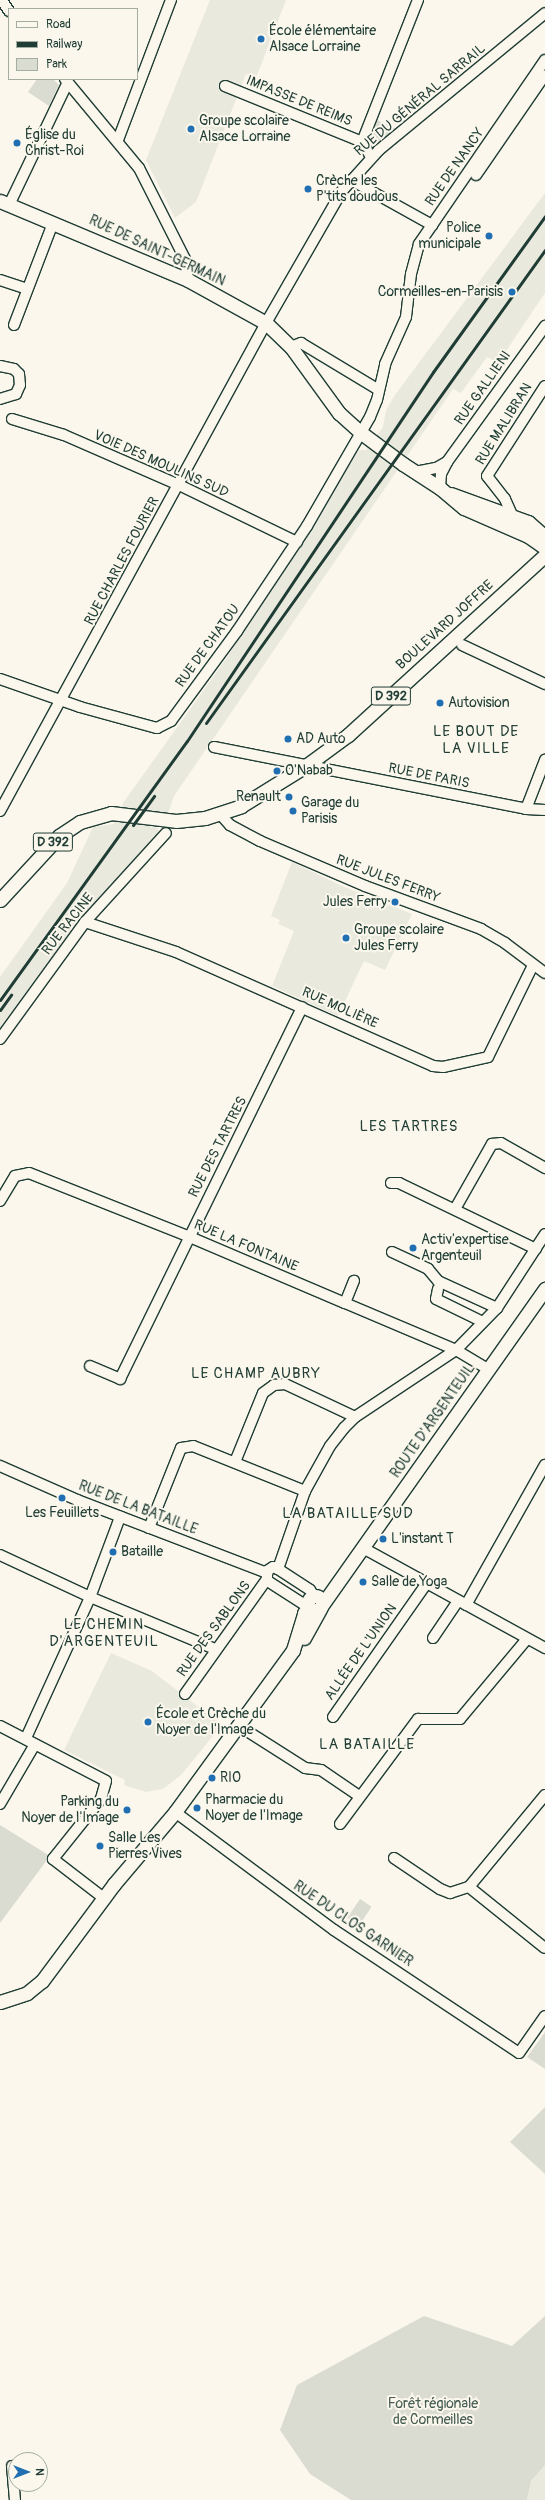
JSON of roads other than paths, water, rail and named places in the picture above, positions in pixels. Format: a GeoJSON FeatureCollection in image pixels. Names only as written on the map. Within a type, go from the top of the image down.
{"type":"FeatureCollection","features":[{"type":"Feature","properties":{"kind":"main road","name":"RUE DE SAINT-GERMAIN"},"geometry":{"type":"LineString","coordinates":[[4,203],[188,280],[266,323],[291,347],[339,412],[360,432],[444,491],[464,508],[528,536],[545,548]]}},
{"type":"Feature","properties":{"kind":"main road","name":"RUE DE SAINT-GERMAIN"},"geometry":{"type":"LineString","coordinates":[[444,491],[528,522],[545,537]]}},
{"type":"Feature","properties":{"kind":"main road","name":"BOULEVARD JOFFRE"},"geometry":{"type":"LineString","coordinates":[[0,900],[59,836],[80,822],[111,813],[176,821],[220,814],[253,800],[307,765],[348,735],[545,555]]}},
{"type":"Feature","properties":{"kind":"main road","name":"ROUTE D'ARGENTEUIL"},"geometry":{"type":"LineString","coordinates":[[0,2002],[35,1988],[105,1898],[176,1812],[293,1650],[304,1613],[346,1570],[363,1548],[545,1289]]}},
{"type":"Feature","properties":{"kind":"street"},"geometry":{"type":"LineString","coordinates":[[2,0],[8,9]]}},
{"type":"Feature","properties":{"kind":"street"},"geometry":{"type":"LineString","coordinates":[[118,140],[171,0]]}},
{"type":"Feature","properties":{"kind":"street"},"geometry":{"type":"LineString","coordinates":[[371,157],[362,142],[418,0]]}},
{"type":"Feature","properties":{"kind":"street","name":"RUE DU GÉNÉRAL SARRAIL"},"geometry":{"type":"LineString","coordinates":[[266,323],[342,191],[371,157],[545,13]]}},
{"type":"Feature","properties":{"kind":"street","name":"RUE DE NANCY"},"geometry":{"type":"LineString","coordinates":[[360,432],[374,408],[385,364],[406,317],[415,254],[432,225],[545,60]]}},
{"type":"Feature","properties":{"kind":"street"},"geometry":{"type":"LineString","coordinates":[[476,174],[545,75]]}},
{"type":"Feature","properties":{"kind":"street"},"geometry":{"type":"LineString","coordinates":[[4,203],[66,81],[118,140],[139,168],[185,259],[188,280]]}},
{"type":"Feature","properties":{"kind":"street","name":"IMPASSE DE REIMS"},"geometry":{"type":"LineString","coordinates":[[225,86],[362,142]]}},
{"type":"Feature","properties":{"kind":"street"},"geometry":{"type":"LineString","coordinates":[[351,180],[432,225]]}},
{"type":"Feature","properties":{"kind":"street"},"geometry":{"type":"LineString","coordinates":[[14,325],[54,223]]}},
{"type":"Feature","properties":{"kind":"street"},"geometry":{"type":"LineString","coordinates":[[0,280],[27,289]]}},
{"type":"Feature","properties":{"kind":"street","name":"RUE CHARLES FOURIER"},"geometry":{"type":"LineString","coordinates":[[0,811],[63,700],[266,323]]}},
{"type":"Feature","properties":{"kind":"street","name":"RUE GALLIENI"},"geometry":{"type":"LineString","coordinates":[[444,491],[440,479],[447,462],[543,328]]}},
{"type":"Feature","properties":{"kind":"street"},"geometry":{"type":"LineString","coordinates":[[291,347],[301,344],[379,390]]}},
{"type":"Feature","properties":{"kind":"street"},"geometry":{"type":"LineString","coordinates":[[0,366],[14,369],[19,374],[20,385],[16,394],[0,399]]}},
{"type":"Feature","properties":{"kind":"street","name":"RUE MALIBRAN"},"geometry":{"type":"LineString","coordinates":[[513,516],[505,499],[488,476],[545,386]]}},
{"type":"Feature","properties":{"kind":"street","name":"VOIE DES MOULINS SUD"},"geometry":{"type":"LineString","coordinates":[[12,418],[64,435],[178,485],[296,542]]}},
{"type":"Feature","properties":{"kind":"street","name":"RUE DE CHATOU"},"geometry":{"type":"LineString","coordinates":[[0,679],[63,700],[157,728],[166,724],[237,631],[296,542],[360,432]]}},
{"type":"Feature","properties":{"kind":"street"},"geometry":{"type":"LineString","coordinates":[[415,472],[436,468],[447,462]]}},
{"type":"Feature","properties":{"kind":"street"},"geometry":{"type":"LineString","coordinates":[[462,645],[545,684]]}},
{"type":"Feature","properties":{"kind":"street","name":"RUE DE PARIS"},"geometry":{"type":"LineString","coordinates":[[214,747],[526,809],[545,810]]}},
{"type":"Feature","properties":{"kind":"street"},"geometry":{"type":"LineString","coordinates":[[526,809],[545,760]]}},
{"type":"Feature","properties":{"kind":"street","name":"RUE JULES FERRY"},"geometry":{"type":"LineString","coordinates":[[220,814],[230,825],[260,841],[365,886],[481,929],[545,973]]}},
{"type":"Feature","properties":{"kind":"street","name":"RUE RACINE"},"geometry":{"type":"LineString","coordinates":[[0,1039],[85,922],[166,833]]}},
{"type":"Feature","properties":{"kind":"street","name":"RUE MOLIÈRE"},"geometry":{"type":"LineString","coordinates":[[85,922],[176,952],[433,1066],[443,1067],[478,1061],[488,1057],[494,1048],[533,964]]}},
{"type":"Feature","properties":{"kind":"street","name":"RUE DES TARTRES"},"geometry":{"type":"LineString","coordinates":[[90,1366],[120,1379],[302,1007]]}},
{"type":"Feature","properties":{"kind":"street"},"geometry":{"type":"LineString","coordinates":[[455,1209],[492,1144],[501,1143],[545,1168]]}},
{"type":"Feature","properties":{"kind":"street","name":"RUE LA FONTAINE"},"geometry":{"type":"LineString","coordinates":[[0,1201],[15,1176],[29,1173],[190,1237],[456,1350],[489,1370]]}},
{"type":"Feature","properties":{"kind":"street"},"geometry":{"type":"LineString","coordinates":[[390,1184],[399,1183],[536,1249]]}},
{"type":"Feature","properties":{"kind":"street"},"geometry":{"type":"LineString","coordinates":[[278,1569],[305,1491],[330,1446],[355,1417],[456,1350],[497,1308],[545,1234]]}},
{"type":"Feature","properties":{"kind":"street"},"geometry":{"type":"LineString","coordinates":[[392,1252],[428,1269],[438,1281],[497,1308]]}},
{"type":"Feature","properties":{"kind":"street"},"geometry":{"type":"LineString","coordinates":[[345,1303],[354,1281]]}},
{"type":"Feature","properties":{"kind":"street"},"geometry":{"type":"LineString","coordinates":[[438,1289],[436,1299],[483,1322]]}},
{"type":"Feature","properties":{"kind":"street"},"geometry":{"type":"LineString","coordinates":[[235,1462],[263,1393],[274,1385],[286,1384],[355,1417]]}},
{"type":"Feature","properties":{"kind":"street"},"geometry":{"type":"LineString","coordinates":[[149,1528],[182,1448],[193,1446],[305,1491]]}},
{"type":"Feature","properties":{"kind":"street"},"geometry":{"type":"LineString","coordinates":[[433,1638],[462,1603],[545,1465]]}},
{"type":"Feature","properties":{"kind":"street","name":"RUE DE LA BATAILLE"},"geometry":{"type":"LineString","coordinates":[[0,1466],[120,1517],[267,1576],[305,1605],[315,1602]]}},
{"type":"Feature","properties":{"kind":"street"},"geometry":{"type":"LineString","coordinates":[[26,1738],[90,1597],[120,1517]]}},
{"type":"Feature","properties":{"kind":"street"},"geometry":{"type":"LineString","coordinates":[[363,1548],[526,1640],[545,1648]]}},
{"type":"Feature","properties":{"kind":"street"},"geometry":{"type":"LineString","coordinates":[[0,1554],[90,1597],[215,1649]]}},
{"type":"Feature","properties":{"kind":"street"},"geometry":{"type":"LineString","coordinates":[[267,1576],[273,1567],[278,1569],[310,1590],[315,1602]]}},
{"type":"Feature","properties":{"kind":"street","name":"RUE DES SABLONS"},"geometry":{"type":"LineString","coordinates":[[184,1694],[267,1576]]}},
{"type":"Feature","properties":{"kind":"street","name":"ALLÉE DE L'UNION"},"geometry":{"type":"LineString","coordinates":[[333,1717],[426,1584]]}},
{"type":"Feature","properties":{"kind":"street"},"geometry":{"type":"LineString","coordinates":[[340,1824],[359,1796],[418,1719],[460,1719],[526,1640]]}},
{"type":"Feature","properties":{"kind":"street"},"geometry":{"type":"LineString","coordinates":[[0,1726],[26,1738],[106,1781],[104,1794],[53,1859],[105,1898]]}},
{"type":"Feature","properties":{"kind":"street"},"geometry":{"type":"LineString","coordinates":[[247,1731],[305,1768],[321,1770],[359,1796]]}},
{"type":"Feature","properties":{"kind":"street"},"geometry":{"type":"LineString","coordinates":[[0,1804],[35,1744]]}},
{"type":"Feature","properties":{"kind":"street"},"geometry":{"type":"LineString","coordinates":[[394,1858],[450,1893],[469,1887],[545,1795]]}},
{"type":"Feature","properties":{"kind":"street","name":"RUE DU CLOS GARNIER"},"geometry":{"type":"LineString","coordinates":[[176,1812],[334,1930],[519,2053],[545,2016]]}},
{"type":"Feature","properties":{"kind":"street"},"geometry":{"type":"LineString","coordinates":[[469,1887],[545,1948]]}},
{"type":"Feature","properties":{"kind":"railway"},"geometry":{"type":"LineString","coordinates":[[0,1000],[187,741],[433,372],[545,216]]}},
{"type":"Feature","properties":{"kind":"railway"},"geometry":{"type":"LineString","coordinates":[[206,723],[545,250]]}},
{"type":"Feature","properties":{"kind":"railway"},"geometry":{"type":"LineString","coordinates":[[133,825],[154,796]]}},
{"type":"Feature","properties":{"kind":"railway"},"geometry":{"type":"LineString","coordinates":[[0,1010],[11,995]]}},
{"type":"Feature","properties":{"kind":"place","name":"École élémentaire Alsace Lorraine"},"geometry":{"type":"Point","coordinates":[261,39]}},
{"type":"Feature","properties":{"kind":"place","name":"Groupe scolaire Alsace Lorraine"},"geometry":{"type":"Point","coordinates":[191,129]}},
{"type":"Feature","properties":{"kind":"place","name":"Église du Christ-Roi"},"geometry":{"type":"Point","coordinates":[17,143]}},
{"type":"Feature","properties":{"kind":"place","name":"Crèche les P'tits doudous"},"geometry":{"type":"Point","coordinates":[308,189]}},
{"type":"Feature","properties":{"kind":"place","name":"Police municipale"},"geometry":{"type":"Point","coordinates":[489,236]}},
{"type":"Feature","properties":{"kind":"place","name":"Cormeilles-en-Parisis"},"geometry":{"type":"Point","coordinates":[512,292]}},
{"type":"Feature","properties":{"kind":"place","name":"Autovision"},"geometry":{"type":"Point","coordinates":[440,703]}},
{"type":"Feature","properties":{"kind":"place","name":"AD Auto"},"geometry":{"type":"Point","coordinates":[288,739]}},
{"type":"Feature","properties":{"kind":"place","name":"O'Nabab"},"geometry":{"type":"Point","coordinates":[277,771]}},
{"type":"Feature","properties":{"kind":"place","name":"Renault"},"geometry":{"type":"Point","coordinates":[289,797]}},
{"type":"Feature","properties":{"kind":"place","name":"Garage du Parisis"},"geometry":{"type":"Point","coordinates":[293,811]}},
{"type":"Feature","properties":{"kind":"place","name":"Jules Ferry"},"geometry":{"type":"Point","coordinates":[395,902]}},
{"type":"Feature","properties":{"kind":"place","name":"Groupe scolaire Jules Ferry"},"geometry":{"type":"Point","coordinates":[346,938]}},
{"type":"Feature","properties":{"kind":"place","name":"Activ'expertise Argenteuil"},"geometry":{"type":"Point","coordinates":[413,1248]}},
{"type":"Feature","properties":{"kind":"place","name":"Les Feuillets"},"geometry":{"type":"Point","coordinates":[62,1498]}},
{"type":"Feature","properties":{"kind":"place","name":"L'instant T"},"geometry":{"type":"Point","coordinates":[383,1539]}},
{"type":"Feature","properties":{"kind":"place","name":"Bataille"},"geometry":{"type":"Point","coordinates":[113,1552]}},
{"type":"Feature","properties":{"kind":"place","name":"Salle de Yoga"},"geometry":{"type":"Point","coordinates":[363,1582]}},
{"type":"Feature","properties":{"kind":"place","name":"École et Crèche du Noyer de l'Image"},"geometry":{"type":"Point","coordinates":[148,1722]}},
{"type":"Feature","properties":{"kind":"place","name":"RIO"},"geometry":{"type":"Point","coordinates":[212,1778]}},
{"type":"Feature","properties":{"kind":"place","name":"Pharmacie du Noyer de l'Image"},"geometry":{"type":"Point","coordinates":[197,1808]}},
{"type":"Feature","properties":{"kind":"place","name":"Parking du Noyer de l'Image"},"geometry":{"type":"Point","coordinates":[127,1810]}},
{"type":"Feature","properties":{"kind":"place","name":"Salle Les Pierres Vives"},"geometry":{"type":"Point","coordinates":[100,1846]}},
{"type":"Feature","properties":{"kind":"district","name":"LE BOUT DE LA VILLE"},"geometry":{"type":"Point","coordinates":[476,740]}},
{"type":"Feature","properties":{"kind":"district","name":"LES TARTRES"},"geometry":{"type":"Point","coordinates":[409,1127]}},
{"type":"Feature","properties":{"kind":"district","name":"LE CHAMP AUBRY"},"geometry":{"type":"Point","coordinates":[256,1374]}},
{"type":"Feature","properties":{"kind":"district","name":"LA BATAILLE SUD"},"geometry":{"type":"Point","coordinates":[348,1514]}},
{"type":"Feature","properties":{"kind":"district","name":"LE CHEMIN D'ARGENTEUIL"},"geometry":{"type":"Point","coordinates":[104,1632]}},
{"type":"Feature","properties":{"kind":"district","name":"LA BATAILLE"},"geometry":{"type":"Point","coordinates":[367,1745]}},
{"type":"Feature","properties":{"kind":"park label","name":"Forêt régionale de Cormeilles"},"geometry":{"type":"Point","coordinates":[433,2412]}}]}
